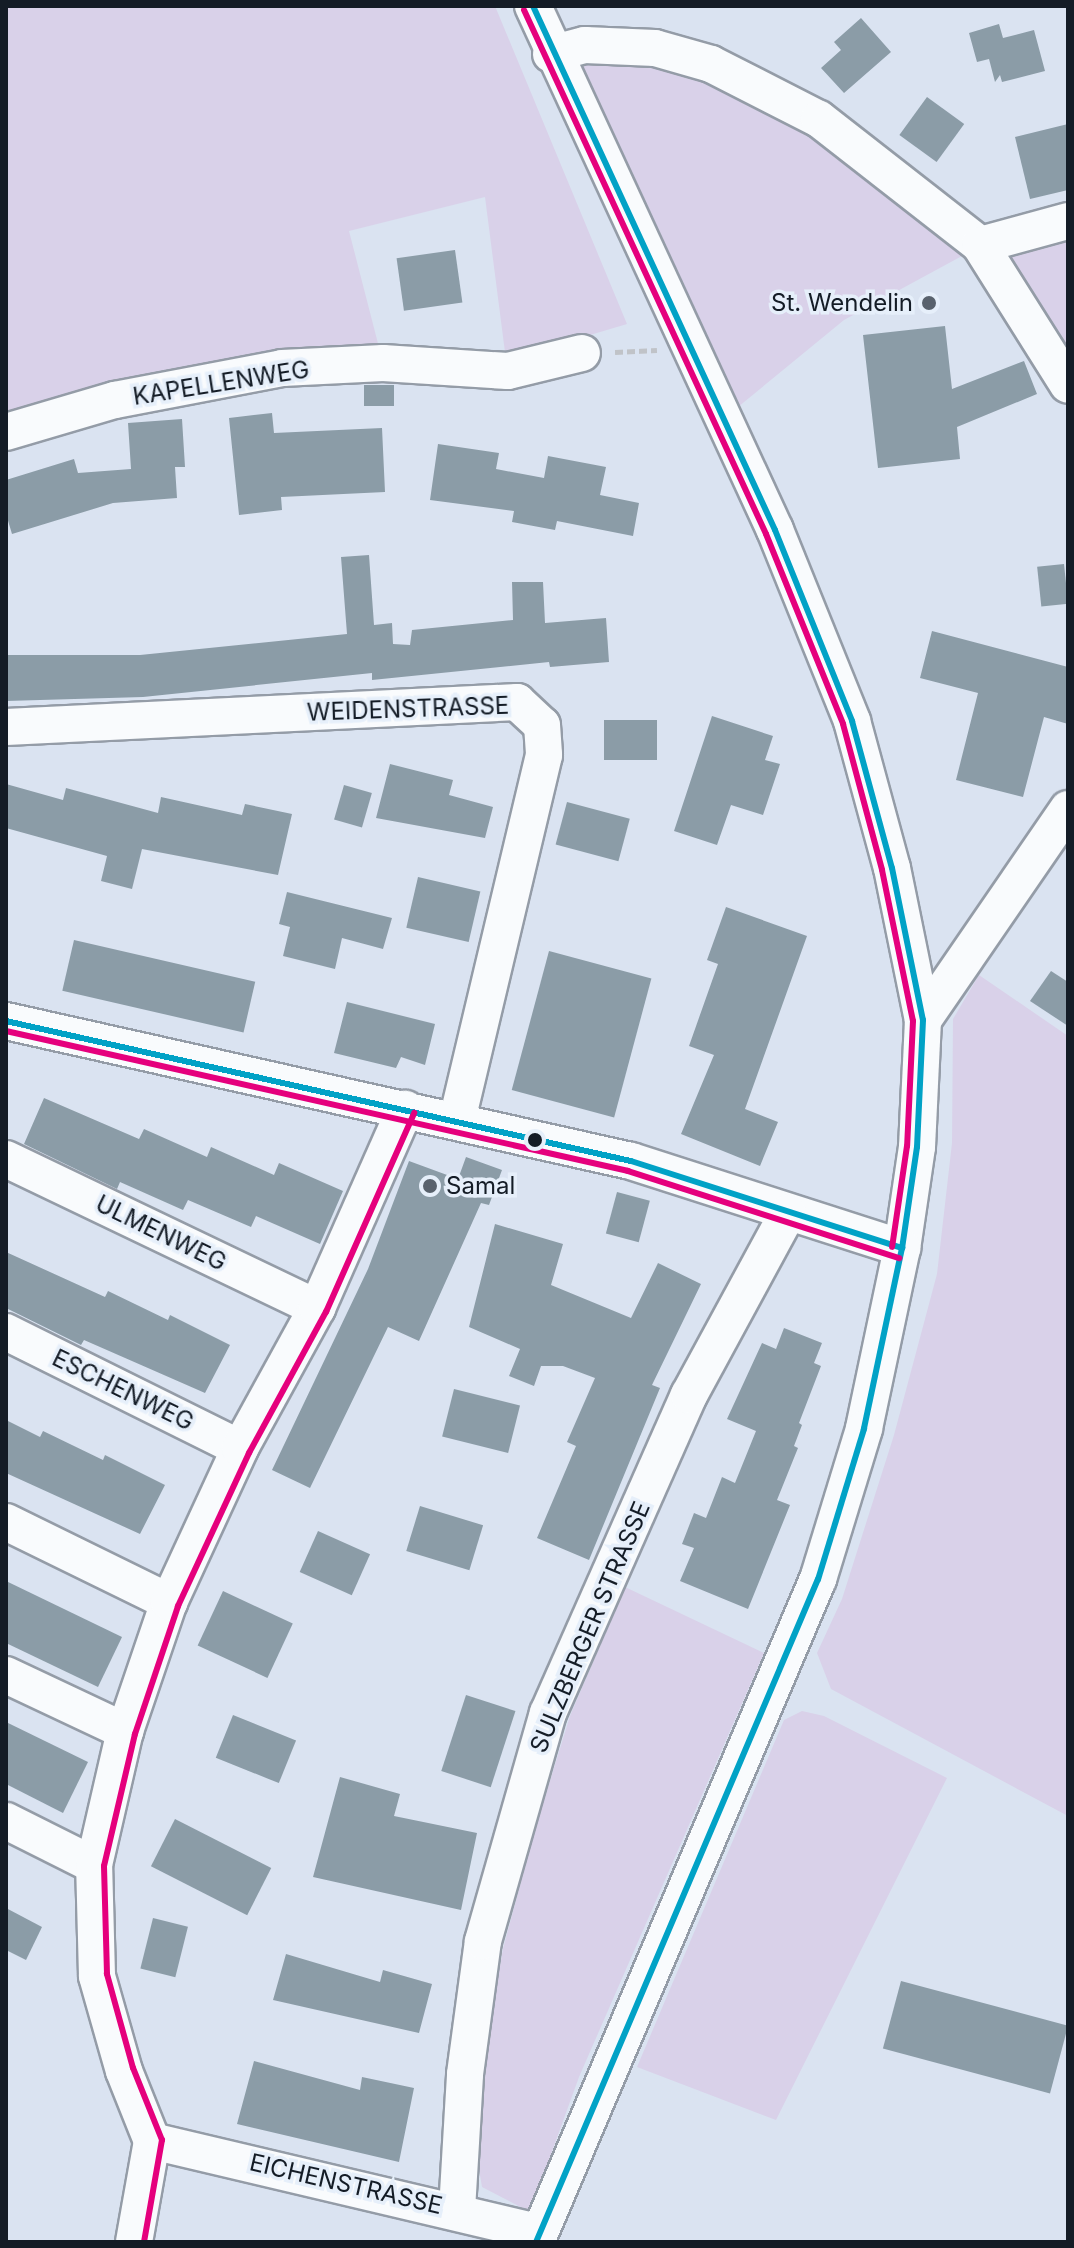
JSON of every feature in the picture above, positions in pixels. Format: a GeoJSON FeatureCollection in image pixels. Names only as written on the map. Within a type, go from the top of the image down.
{"type":"FeatureCollection","features":[{"type":"Feature","properties":{"kind":"street"},"geometry":{"type":"LineString","coordinates":[[533,6],[664,346],[775,530],[852,721],[892,868],[923,1020],[917,1147],[902,1248],[864,1429],[818,1579],[537,2237]]}},
{"type":"Feature","properties":{"kind":"street"},"geometry":{"type":"LineString","coordinates":[[551,54],[585,45],[655,48],[711,64],[819,119],[980,245],[1068,385]]}},
{"type":"Feature","properties":{"kind":"street"},"geometry":{"type":"LineString","coordinates":[[980,245],[1068,221]]}},
{"type":"Feature","properties":{"kind":"street","name":"KAPELLENWEG"},"geometry":{"type":"LineString","coordinates":[[6,432],[115,400],[282,368],[383,363],[508,371],[582,353]]}},
{"type":"Feature","properties":{"kind":"street","name":"WEIDENSTRASSE"},"geometry":{"type":"LineString","coordinates":[[6,727],[517,702],[542,725],[544,755],[457,1119]]}},
{"type":"Feature","properties":{"kind":"street"},"geometry":{"type":"LineString","coordinates":[[923,1020],[1068,809]]}},
{"type":"Feature","properties":{"kind":"street"},"geometry":{"type":"LineString","coordinates":[[6,1022],[457,1119],[631,1161],[902,1248]]}},
{"type":"Feature","properties":{"kind":"street"},"geometry":{"type":"LineString","coordinates":[[134,2242],[152,2141],[124,2071],[97,1976],[94,1865],[125,1731],[169,1602],[240,1448],[317,1308],[405,1109]]}},
{"type":"Feature","properties":{"kind":"street","name":"ULMENWEG"},"geometry":{"type":"LineString","coordinates":[[6,1159],[317,1308]]}},
{"type":"Feature","properties":{"kind":"street","name":"SULZBERGER STRASSE"},"geometry":{"type":"LineString","coordinates":[[457,2210],[465,2074],[483,1941],[548,1713],[689,1395],[788,1213]]}},
{"type":"Feature","properties":{"kind":"street","name":"ESCHENWEG"},"geometry":{"type":"LineString","coordinates":[[6,1332],[240,1448]]}},
{"type":"Feature","properties":{"kind":"street"},"geometry":{"type":"LineString","coordinates":[[6,1522],[169,1602]]}},
{"type":"Feature","properties":{"kind":"street"},"geometry":{"type":"LineString","coordinates":[[6,1675],[125,1731]]}},
{"type":"Feature","properties":{"kind":"street"},"geometry":{"type":"LineString","coordinates":[[6,1821],[94,1865]]}},
{"type":"Feature","properties":{"kind":"street","name":"EICHENSTRASSE"},"geometry":{"type":"LineString","coordinates":[[152,2141],[457,2210],[537,2237]]}},
{"type":"Feature","properties":{"kind":"path"},"geometry":{"type":"LineString","coordinates":[[582,353],[664,346]]}},
{"type":"Feature","properties":{"kind":"shaded area"},"geometry":{"type":"Polygon","coordinates":[[[6,6],[495,6],[627,324],[506,360],[485,197],[349,231],[382,359],[6,426],[6,6]]]}},
{"type":"Feature","properties":{"kind":"shaded area"},"geometry":{"type":"Polygon","coordinates":[[[652,58],[817,126],[973,250],[844,320],[738,407],[576,59],[652,58]]]}},
{"type":"Feature","properties":{"kind":"shaded area"},"geometry":{"type":"Polygon","coordinates":[[[1068,235],[1068,351],[1060,357],[997,254],[1068,235]]]}},
{"type":"Feature","properties":{"kind":"shaded area"},"geometry":{"type":"Polygon","coordinates":[[[979,975],[1068,1036],[1068,1816],[831,1689],[817,1653],[842,1599],[894,1435],[937,1274],[952,1143],[953,1019],[979,975]]]}},
{"type":"Feature","properties":{"kind":"shaded area"},"geometry":{"type":"Polygon","coordinates":[[[625,1587],[764,1653],[579,2077],[530,2212],[482,2187],[477,2158],[480,2077],[503,1949],[534,1833],[570,1716],[625,1587]]]}},
{"type":"Feature","properties":{"kind":"shaded area"},"geometry":{"type":"Polygon","coordinates":[[[802,1711],[824,1716],[947,1778],[776,2120],[637,2067],[784,1720],[802,1711]]]}},
{"type":"Feature","properties":{"kind":"building"},"geometry":{"type":"Polygon","coordinates":[[[861,18],[891,52],[844,93],[821,68],[841,50],[834,42],[861,18]]]}},
{"type":"Feature","properties":{"kind":"building"},"geometry":{"type":"Polygon","coordinates":[[[999,24],[1003,38],[1034,30],[1045,71],[1002,82],[1000,75],[995,82],[989,59],[977,62],[969,33],[999,24]]]}},
{"type":"Feature","properties":{"kind":"building"},"geometry":{"type":"Polygon","coordinates":[[[927,97],[964,124],[937,162],[899,135],[927,97]]]}},
{"type":"Feature","properties":{"kind":"building"},"geometry":{"type":"Polygon","coordinates":[[[1068,124],[1068,190],[1030,199],[1015,137],[1068,124]]]}},
{"type":"Feature","properties":{"kind":"building"},"geometry":{"type":"Polygon","coordinates":[[[455,250],[462,302],[404,311],[397,258],[455,250]]]}},
{"type":"Feature","properties":{"kind":"building"},"geometry":{"type":"Polygon","coordinates":[[[945,326],[952,389],[1024,361],[1037,394],[957,427],[960,459],[878,468],[863,335],[945,326]]]}},
{"type":"Feature","properties":{"kind":"building"},"geometry":{"type":"Polygon","coordinates":[[[364,385],[394,385],[394,406],[364,406],[364,385]]]}},
{"type":"Feature","properties":{"kind":"building"},"geometry":{"type":"Polygon","coordinates":[[[272,413],[274,433],[382,428],[385,492],[281,497],[282,510],[239,515],[229,418],[272,413]]]}},
{"type":"Feature","properties":{"kind":"building"},"geometry":{"type":"Polygon","coordinates":[[[182,419],[185,467],[175,467],[177,498],[113,503],[12,534],[6,514],[6,480],[74,459],[78,473],[131,469],[128,423],[182,419]]]}},
{"type":"Feature","properties":{"kind":"building"},"geometry":{"type":"Polygon","coordinates":[[[438,444],[499,453],[496,469],[544,478],[548,456],[606,467],[600,495],[639,503],[633,536],[557,521],[555,530],[512,522],[514,511],[430,500],[438,444]]]}},
{"type":"Feature","properties":{"kind":"building"},"geometry":{"type":"Polygon","coordinates":[[[369,555],[374,625],[392,623],[393,644],[410,645],[412,630],[513,620],[512,582],[543,582],[545,623],[606,618],[609,662],[550,667],[549,662],[372,680],[372,673],[143,697],[6,701],[6,655],[140,655],[347,634],[341,557],[369,555]]]}},
{"type":"Feature","properties":{"kind":"building"},"geometry":{"type":"Polygon","coordinates":[[[1064,564],[1068,604],[1041,607],[1037,567],[1064,564]]]}},
{"type":"Feature","properties":{"kind":"building"},"geometry":{"type":"Polygon","coordinates":[[[932,631],[1068,667],[1068,724],[1044,717],[1023,797],[956,780],[978,693],[920,678],[932,631]]]}},
{"type":"Feature","properties":{"kind":"building"},"geometry":{"type":"Polygon","coordinates":[[[712,716],[773,736],[765,760],[780,764],[763,815],[731,805],[717,845],[674,831],[712,716]]]}},
{"type":"Feature","properties":{"kind":"building"},"geometry":{"type":"Polygon","coordinates":[[[604,720],[657,720],[657,760],[604,760],[604,720]]]}},
{"type":"Feature","properties":{"kind":"building"},"geometry":{"type":"Polygon","coordinates":[[[390,764],[453,780],[449,795],[493,807],[485,838],[376,818],[390,764]]]}},
{"type":"Feature","properties":{"kind":"building"},"geometry":{"type":"Polygon","coordinates":[[[6,784],[63,800],[66,788],[158,813],[161,797],[242,815],[245,804],[292,814],[278,875],[142,849],[132,889],[101,881],[107,856],[6,828],[6,784]]]}},
{"type":"Feature","properties":{"kind":"building"},"geometry":{"type":"Polygon","coordinates":[[[344,785],[372,793],[362,828],[334,820],[344,785]]]}},
{"type":"Feature","properties":{"kind":"building"},"geometry":{"type":"Polygon","coordinates":[[[567,802],[630,819],[618,861],[556,845],[567,802]]]}},
{"type":"Feature","properties":{"kind":"building"},"geometry":{"type":"Polygon","coordinates":[[[418,877],[480,891],[469,942],[406,928],[418,877]]]}},
{"type":"Feature","properties":{"kind":"building"},"geometry":{"type":"Polygon","coordinates":[[[287,892],[392,918],[383,949],[342,938],[335,969],[283,956],[290,927],[279,924],[287,892]]]}},
{"type":"Feature","properties":{"kind":"building"},"geometry":{"type":"Polygon","coordinates":[[[726,907],[807,936],[745,1109],[778,1122],[760,1166],[681,1134],[714,1055],[689,1046],[718,964],[707,960],[726,907]]]}},
{"type":"Feature","properties":{"kind":"building"},"geometry":{"type":"Polygon","coordinates":[[[74,940],[255,982],[244,1033],[62,991],[74,940]]]}},
{"type":"Feature","properties":{"kind":"building"},"geometry":{"type":"Polygon","coordinates":[[[549,951],[651,978],[614,1118],[512,1090],[549,951]]]}},
{"type":"Feature","properties":{"kind":"building"},"geometry":{"type":"Polygon","coordinates":[[[1051,971],[1068,982],[1068,1026],[1030,1001],[1051,971]]]}},
{"type":"Feature","properties":{"kind":"building"},"geometry":{"type":"Polygon","coordinates":[[[347,1002],[435,1024],[425,1065],[401,1057],[396,1068],[334,1053],[347,1002]]]}},
{"type":"Feature","properties":{"kind":"building"},"geometry":{"type":"Polygon","coordinates":[[[44,1098],[139,1139],[144,1129],[207,1157],[211,1147],[274,1175],[279,1163],[343,1191],[320,1244],[256,1216],[251,1227],[188,1200],[183,1210],[120,1182],[117,1189],[24,1144],[44,1098]]]}},
{"type":"Feature","properties":{"kind":"building"},"geometry":{"type":"Polygon","coordinates":[[[466,1157],[502,1170],[489,1205],[481,1203],[419,1341],[388,1327],[310,1488],[272,1470],[368,1269],[409,1161],[458,1179],[466,1157]]]}},
{"type":"Feature","properties":{"kind":"building"},"geometry":{"type":"Polygon","coordinates":[[[617,1192],[650,1201],[639,1242],[606,1234],[617,1192]]]}},
{"type":"Feature","properties":{"kind":"building"},"geometry":{"type":"Polygon","coordinates":[[[495,1224],[563,1244],[551,1285],[631,1318],[658,1263],[701,1284],[652,1385],[660,1388],[589,1560],[537,1538],[576,1446],[567,1442],[595,1378],[563,1366],[541,1366],[534,1386],[509,1376],[520,1349],[469,1327],[495,1224]]]}},
{"type":"Feature","properties":{"kind":"building"},"geometry":{"type":"Polygon","coordinates":[[[6,1252],[105,1297],[108,1291],[168,1320],[170,1315],[230,1345],[205,1393],[84,1340],[81,1345],[6,1308],[6,1252]]]}},
{"type":"Feature","properties":{"kind":"building"},"geometry":{"type":"Polygon","coordinates":[[[784,1328],[822,1343],[814,1363],[821,1366],[799,1423],[802,1425],[794,1446],[798,1448],[777,1500],[790,1505],[748,1609],[680,1581],[694,1548],[682,1544],[694,1513],[706,1518],[722,1477],[735,1483],[756,1431],[727,1419],[762,1343],[776,1349],[784,1328]]]}},
{"type":"Feature","properties":{"kind":"building"},"geometry":{"type":"Polygon","coordinates":[[[454,1389],[520,1405],[508,1453],[442,1437],[454,1389]]]}},
{"type":"Feature","properties":{"kind":"building"},"geometry":{"type":"Polygon","coordinates":[[[6,1420],[40,1437],[43,1431],[103,1460],[105,1455],[165,1485],[140,1534],[6,1473],[6,1420]]]}},
{"type":"Feature","properties":{"kind":"building"},"geometry":{"type":"Polygon","coordinates":[[[420,1506],[483,1525],[469,1570],[406,1551],[420,1506]]]}},
{"type":"Feature","properties":{"kind":"building"},"geometry":{"type":"Polygon","coordinates":[[[318,1531],[370,1554],[352,1595],[300,1572],[318,1531]]]}},
{"type":"Feature","properties":{"kind":"building"},"geometry":{"type":"Polygon","coordinates":[[[6,1581],[122,1637],[98,1687],[6,1643],[6,1581]]]}},
{"type":"Feature","properties":{"kind":"building"},"geometry":{"type":"Polygon","coordinates":[[[223,1591],[293,1624],[267,1678],[198,1645],[223,1591]]]}},
{"type":"Feature","properties":{"kind":"building"},"geometry":{"type":"Polygon","coordinates":[[[466,1695],[515,1711],[491,1787],[441,1771],[466,1695]]]}},
{"type":"Feature","properties":{"kind":"building"},"geometry":{"type":"Polygon","coordinates":[[[233,1715],[296,1740],[279,1783],[216,1758],[233,1715]]]}},
{"type":"Feature","properties":{"kind":"building"},"geometry":{"type":"Polygon","coordinates":[[[6,1722],[88,1762],[63,1813],[6,1784],[6,1722]]]}},
{"type":"Feature","properties":{"kind":"building"},"geometry":{"type":"Polygon","coordinates":[[[340,1777],[400,1794],[394,1816],[477,1833],[461,1910],[313,1877],[340,1777]]]}},
{"type":"Feature","properties":{"kind":"building"},"geometry":{"type":"Polygon","coordinates":[[[175,1819],[271,1868],[247,1915],[151,1866],[175,1819]]]}},
{"type":"Feature","properties":{"kind":"building"},"geometry":{"type":"Polygon","coordinates":[[[6,1908],[42,1927],[26,1960],[6,1950],[6,1908]]]}},
{"type":"Feature","properties":{"kind":"building"},"geometry":{"type":"Polygon","coordinates":[[[153,1918],[188,1927],[175,1977],[140,1968],[153,1918]]]}},
{"type":"Feature","properties":{"kind":"building"},"geometry":{"type":"Polygon","coordinates":[[[286,1954],[380,1982],[383,1970],[432,1984],[419,2033],[273,2000],[286,1954]]]}},
{"type":"Feature","properties":{"kind":"building"},"geometry":{"type":"Polygon","coordinates":[[[901,1981],[1068,2026],[1050,2093],[883,2049],[901,1981]]]}},
{"type":"Feature","properties":{"kind":"building"},"geometry":{"type":"Polygon","coordinates":[[[254,2061],[360,2090],[362,2077],[414,2088],[399,2162],[237,2124],[254,2061]]]}},
{"type":"Feature","properties":{"kind":"transit line"},"geometry":{"type":"LineString","coordinates":[[533,6],[775,530],[852,721],[892,868],[923,1020],[917,1147],[902,1248],[864,1429],[818,1579],[536,2242]]}},
{"type":"Feature","properties":{"kind":"transit line"},"geometry":{"type":"LineString","coordinates":[[524,10],[766,534],[843,724],[882,870],[913,1021],[907,1146],[892,1247]]}},
{"type":"Feature","properties":{"kind":"transit line"},"geometry":{"type":"LineString","coordinates":[[6,1021],[631,1161],[902,1248]]}},
{"type":"Feature","properties":{"kind":"transit line"},"geometry":{"type":"LineString","coordinates":[[6,1031],[628,1171],[899,1258]]}},
{"type":"Feature","properties":{"kind":"transit line"},"geometry":{"type":"LineString","coordinates":[[144,2242],[162,2140],[133,2068],[107,1974],[104,1866],[135,1734],[178,1606],[249,1453],[326,1312],[414,1113]]}},
{"type":"Feature","properties":{"kind":"place","name":"St. Wendelin"},"geometry":{"type":"Point","coordinates":[929,303]}},
{"type":"Feature","properties":{"kind":"place","name":"Samal"},"geometry":{"type":"Point","coordinates":[430,1186]}}]}
